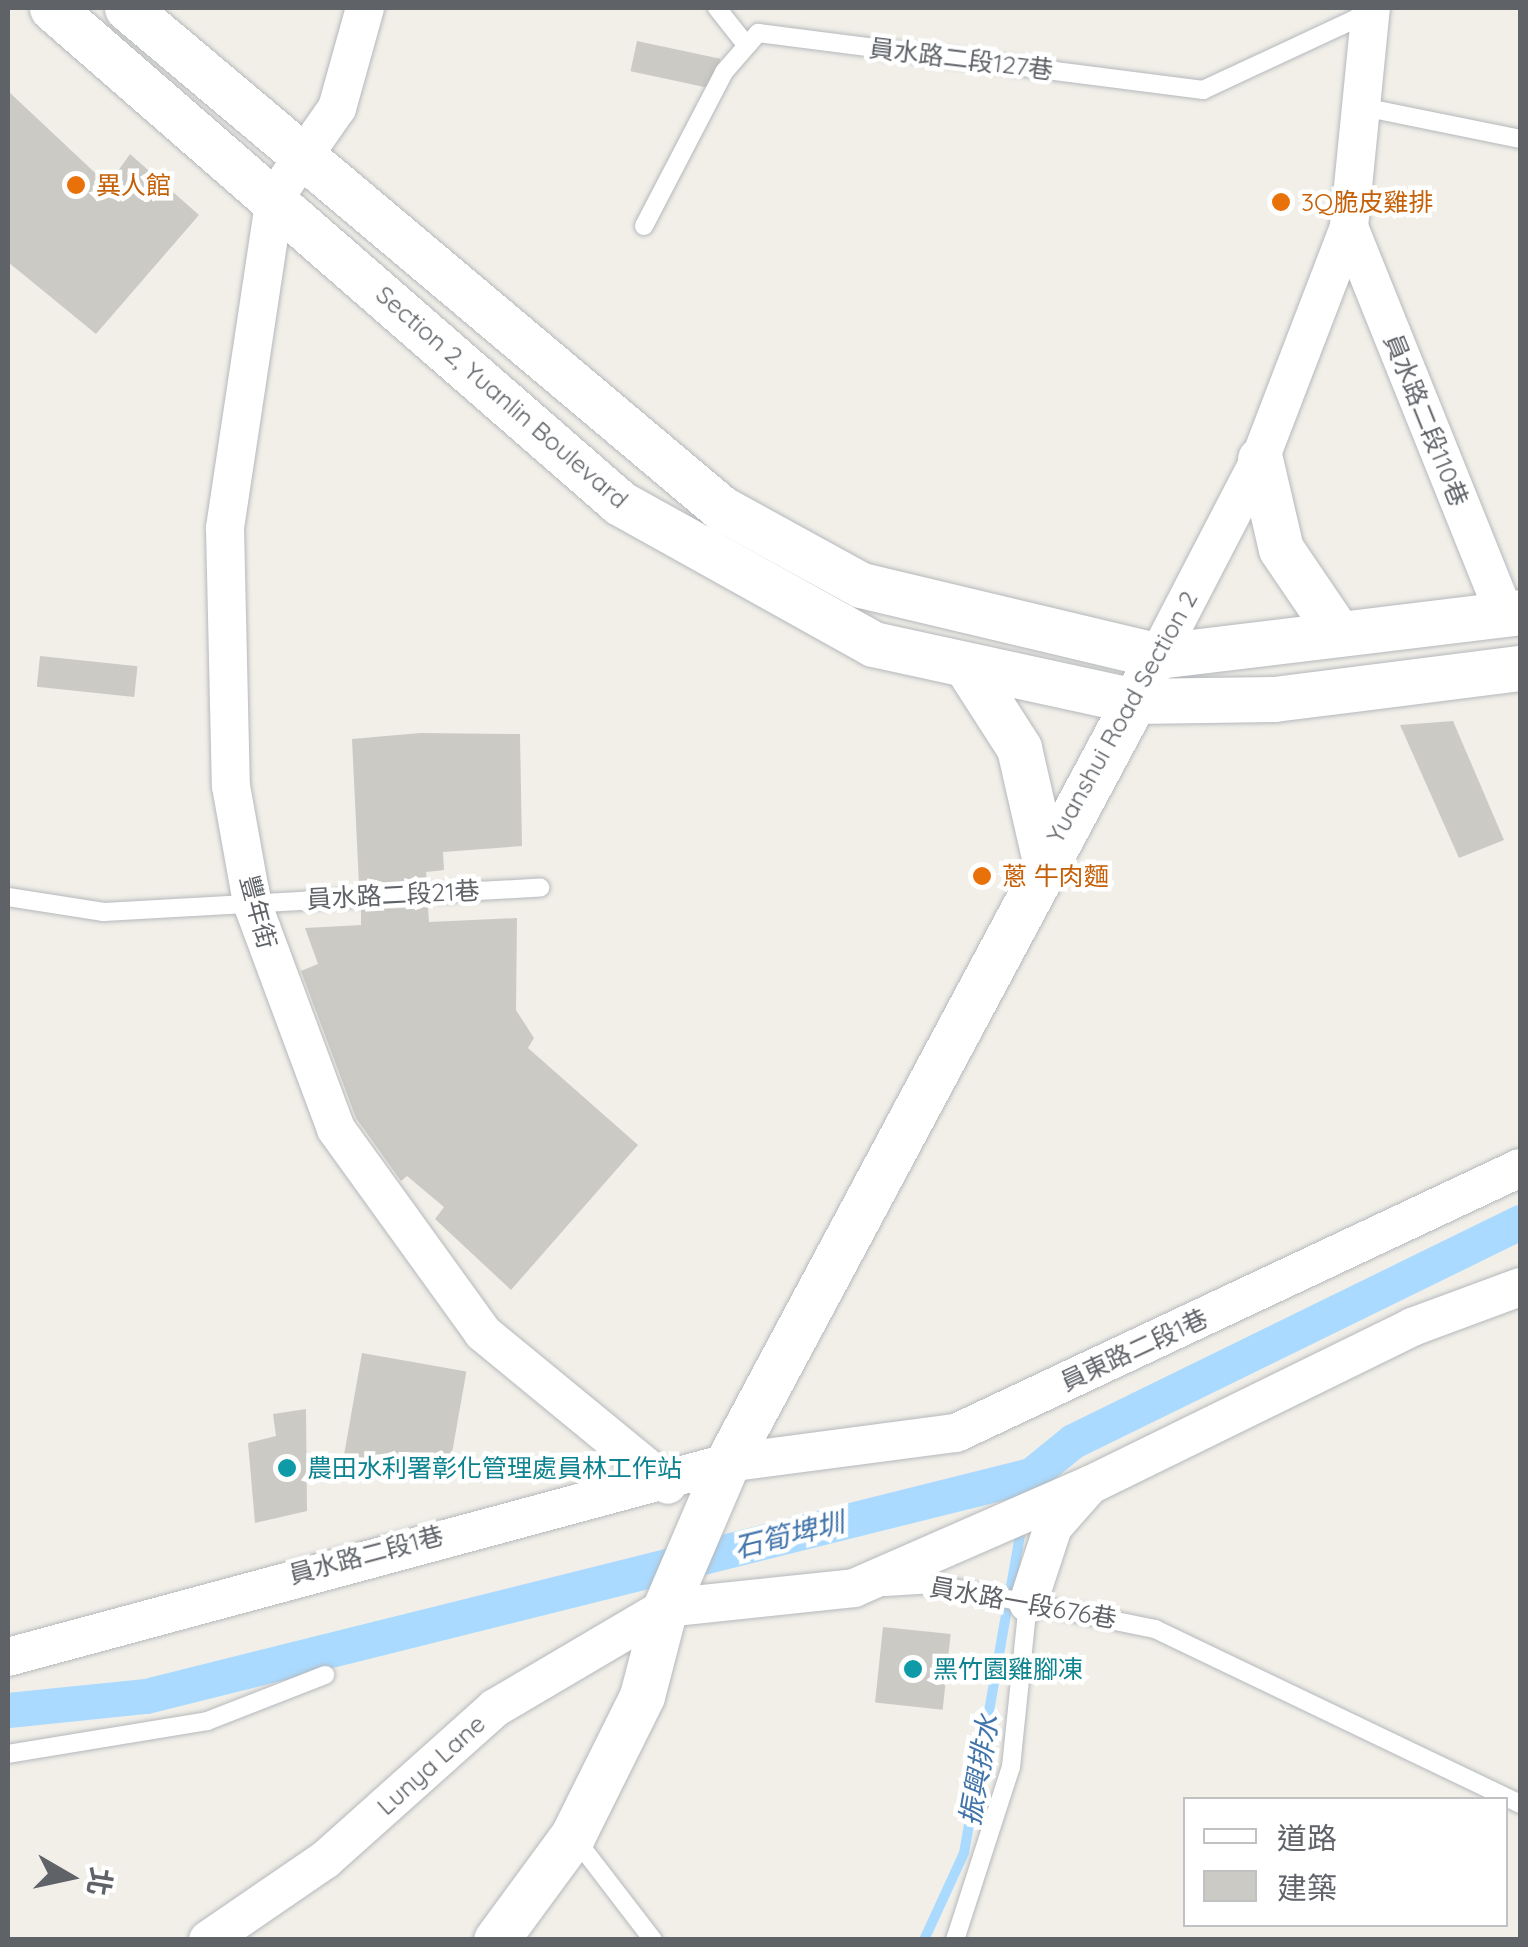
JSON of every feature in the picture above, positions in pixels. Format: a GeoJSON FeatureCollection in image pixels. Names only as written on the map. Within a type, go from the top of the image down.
{"type":"FeatureCollection","features":[{"type":"Feature","properties":{"kind":"street","name":"Section 2, Yuanlin Boulevard"},"geometry":{"type":"LineString","coordinates":[[52,8],[275,197],[620,503],[874,644],[969,670],[1134,702],[1274,699],[1520,668]]}},
{"type":"Feature","properties":{"kind":"street","name":"Section 2, Yuanlin Boulevard"},"geometry":{"type":"LineString","coordinates":[[127,8],[721,508],[861,585],[1158,656]]}},
{"type":"Feature","properties":{"kind":"street"},"geometry":{"type":"LineString","coordinates":[[275,197],[337,108],[365,8]]}},
{"type":"Feature","properties":{"kind":"street","name":"Yuanshui Road Section 2"},"geometry":{"type":"LineString","coordinates":[[496,1940],[573,1835],[642,1696],[665,1608],[727,1463],[1044,857],[1134,702],[1260,459],[1348,227],[1371,10]]}},
{"type":"Feature","properties":{"kind":"street","name":"豐年街"},"geometry":{"type":"LineString","coordinates":[[275,197],[224,528],[231,786],[252,902],[336,1129],[482,1333],[668,1486]]}},
{"type":"Feature","properties":{"kind":"street","name":"員水路二段110巷"},"geometry":{"type":"LineString","coordinates":[[1348,227],[1512,612]]}},
{"type":"Feature","properties":{"kind":"street"},"geometry":{"type":"LineString","coordinates":[[1260,459],[1281,549],[1338,633]]}},
{"type":"Feature","properties":{"kind":"street"},"geometry":{"type":"LineString","coordinates":[[1158,656],[1512,612]]}},
{"type":"Feature","properties":{"kind":"street"},"geometry":{"type":"LineString","coordinates":[[969,670],[1019,748],[1044,857]]}},
{"type":"Feature","properties":{"kind":"street","name":"員東路二段1巷"},"geometry":{"type":"LineString","coordinates":[[727,1463],[956,1434],[1520,1168]]}},
{"type":"Feature","properties":{"kind":"street"},"geometry":{"type":"LineString","coordinates":[[665,1608],[854,1588],[934,1572],[1090,1485],[1412,1326],[1520,1287]]}},
{"type":"Feature","properties":{"kind":"street","name":"員水路二段1巷"},"geometry":{"type":"LineString","coordinates":[[8,1656],[426,1538],[668,1486],[727,1463]]}},
{"type":"Feature","properties":{"kind":"street"},"geometry":{"type":"LineString","coordinates":[[1028,1603],[1053,1527],[1090,1485]]}},
{"type":"Feature","properties":{"kind":"street","name":"Lunya Lane"},"geometry":{"type":"LineString","coordinates":[[208,1940],[325,1860],[495,1708],[665,1608]]}},
{"type":"Feature","properties":{"kind":"lane"},"geometry":{"type":"LineString","coordinates":[[644,226],[747,46],[717,8]]}},
{"type":"Feature","properties":{"kind":"lane","name":"員水路二段127巷"},"geometry":{"type":"LineString","coordinates":[[747,46],[758,33],[1203,90],[1371,10]]}},
{"type":"Feature","properties":{"kind":"lane"},"geometry":{"type":"LineString","coordinates":[[1363,108],[1520,139]]}},
{"type":"Feature","properties":{"kind":"lane","name":"員水路二段21巷"},"geometry":{"type":"LineString","coordinates":[[8,897],[104,912],[540,888]]}},
{"type":"Feature","properties":{"kind":"lane","name":"員水路一段676巷"},"geometry":{"type":"LineString","coordinates":[[934,1572],[1028,1603],[1155,1629],[1505,1797]]}},
{"type":"Feature","properties":{"kind":"lane"},"geometry":{"type":"LineString","coordinates":[[955,1940],[1011,1767],[1028,1603]]}},
{"type":"Feature","properties":{"kind":"lane"},"geometry":{"type":"LineString","coordinates":[[8,1754],[206,1721],[325,1674]]}},
{"type":"Feature","properties":{"kind":"lane"},"geometry":{"type":"LineString","coordinates":[[573,1835],[653,1940]]}},
{"type":"Feature","properties":{"kind":"building"},"geometry":{"type":"Polygon","coordinates":[[[637,41],[720,59],[714,89],[631,71],[637,41]]]}},
{"type":"Feature","properties":{"kind":"building"},"geometry":{"type":"Polygon","coordinates":[[[8,91],[108,185],[130,154],[199,215],[96,334],[8,262],[8,91]]]}},
{"type":"Feature","properties":{"kind":"building"},"geometry":{"type":"Polygon","coordinates":[[[40,656],[137,666],[134,697],[37,687],[40,656]]]}},
{"type":"Feature","properties":{"kind":"building"},"geometry":{"type":"Polygon","coordinates":[[[1453,721],[1504,840],[1459,858],[1400,725],[1453,721]]]}},
{"type":"Feature","properties":{"kind":"building"},"geometry":{"type":"Polygon","coordinates":[[[420,733],[520,734],[522,846],[443,852],[444,870],[426,872],[427,882],[359,885],[352,739],[420,733]]]}},
{"type":"Feature","properties":{"kind":"building"},"geometry":{"type":"Polygon","coordinates":[[[428,907],[429,922],[517,918],[516,1010],[534,1038],[528,1048],[638,1145],[511,1290],[435,1219],[444,1207],[407,1176],[401,1181],[356,1118],[301,971],[318,964],[305,928],[361,925],[361,910],[428,907]]]}},
{"type":"Feature","properties":{"kind":"building"},"geometry":{"type":"Polygon","coordinates":[[[362,1353],[466,1371],[449,1473],[344,1454],[362,1353]]]}},
{"type":"Feature","properties":{"kind":"building","name":"農田水利署彰化管理處員林工作站"},"geometry":{"type":"Polygon","coordinates":[[[306,1409],[307,1511],[255,1523],[248,1443],[276,1436],[273,1414],[306,1409]]]}},
{"type":"Feature","properties":{"kind":"building","name":"黑竹園雞腳凍"},"geometry":{"type":"Polygon","coordinates":[[[883,1627],[951,1634],[943,1710],[875,1703],[883,1627]]]}},
{"type":"Feature","properties":{"kind":"waterway","name":"石筍埤圳"},"geometry":{"type":"LineString","coordinates":[[8,1710],[146,1696],[1031,1475],[1073,1441],[1520,1222]]}},
{"type":"Feature","properties":{"kind":"waterway","name":"振興排水"},"geometry":{"type":"LineString","coordinates":[[1026,1503],[1031,1475]]}},
{"type":"Feature","properties":{"kind":"waterway","name":"振興排水"},"geometry":{"type":"LineString","coordinates":[[924,1940],[964,1853],[1022,1525]]}},
{"type":"Feature","properties":{"kind":"place","name":"異人館"},"geometry":{"type":"Point","coordinates":[76,185]}},
{"type":"Feature","properties":{"kind":"place","name":"3Q脆皮雞排"},"geometry":{"type":"Point","coordinates":[1281,202]}},
{"type":"Feature","properties":{"kind":"place","name":"蔥 牛肉麵"},"geometry":{"type":"Point","coordinates":[982,876]}},
{"type":"Feature","properties":{"kind":"place","name":"農田水利署彰化管理處員林工作站"},"geometry":{"type":"Point","coordinates":[287,1468]}},
{"type":"Feature","properties":{"kind":"place","name":"黑竹園雞腳凍"},"geometry":{"type":"Point","coordinates":[913,1669]}}]}
